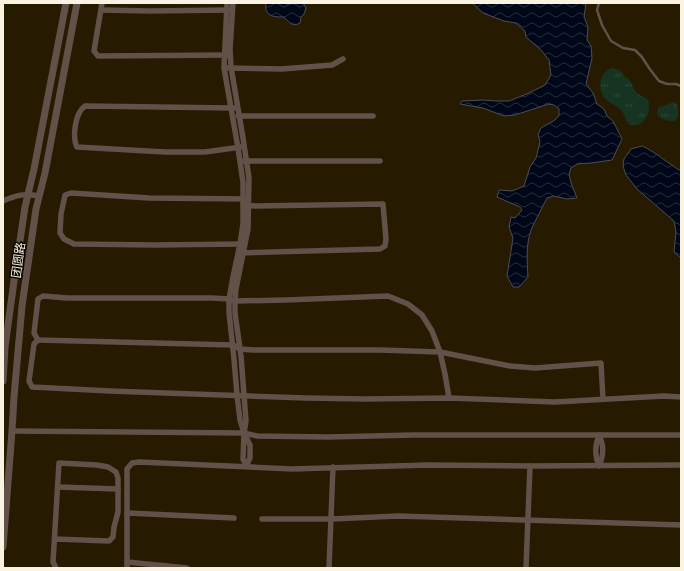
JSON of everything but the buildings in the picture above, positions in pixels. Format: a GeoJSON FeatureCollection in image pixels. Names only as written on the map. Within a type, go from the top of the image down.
{"type":"FeatureCollection","features":[{"type":"Feature","properties":{"kind":"street","name":"团圆路"},"geometry":{"type":"LineString","coordinates":[[3,381],[5,347],[28,194],[66,3]]}},
{"type":"Feature","properties":{"kind":"street","name":"团圆路"},"geometry":{"type":"LineString","coordinates":[[3,547],[22,306],[36,209],[45,173],[77,3]]}},
{"type":"Feature","properties":{"kind":"street"},"geometry":{"type":"LineString","coordinates":[[102,3],[94,52],[98,56],[227,55]]}},
{"type":"Feature","properties":{"kind":"street"},"geometry":{"type":"LineString","coordinates":[[227,3],[229,10],[227,55],[228,68],[242,147],[247,160],[249,178],[246,199],[248,229],[233,277],[232,300],[229,312],[240,420],[244,433]]}},
{"type":"Feature","properties":{"kind":"street"},"geometry":{"type":"LineString","coordinates":[[229,10],[233,3]]}},
{"type":"Feature","properties":{"kind":"street"},"geometry":{"type":"LineString","coordinates":[[100,10],[229,10]]}},
{"type":"Feature","properties":{"kind":"street"},"geometry":{"type":"LineString","coordinates":[[228,68],[282,69],[332,65],[343,59]]}},
{"type":"Feature","properties":{"kind":"street"},"geometry":{"type":"LineString","coordinates":[[235,108],[85,106],[80,110],[75,128],[75,143],[77,147],[165,152],[205,152],[242,147]]}},
{"type":"Feature","properties":{"kind":"street"},"geometry":{"type":"LineString","coordinates":[[236,116],[373,116]]}},
{"type":"Feature","properties":{"kind":"street"},"geometry":{"type":"LineString","coordinates":[[242,147],[240,162],[246,199]]}},
{"type":"Feature","properties":{"kind":"street"},"geometry":{"type":"LineString","coordinates":[[240,162],[247,160],[380,161]]}},
{"type":"Feature","properties":{"kind":"street"},"geometry":{"type":"LineString","coordinates":[[243,244],[74,244],[64,239],[60,233],[61,214],[66,195],[71,193],[148,198],[246,199]]}},
{"type":"Feature","properties":{"kind":"street"},"geometry":{"type":"LineString","coordinates":[[3,201],[15,196],[28,194],[39,196]]}},
{"type":"Feature","properties":{"kind":"street"},"geometry":{"type":"LineString","coordinates":[[241,253],[380,249],[385,246],[386,239],[382,204],[246,206]]}},
{"type":"Feature","properties":{"kind":"street"},"geometry":{"type":"LineString","coordinates":[[38,340],[34,333],[38,299],[43,296],[67,298],[212,298],[232,300],[286,300],[388,296],[408,304],[422,315],[432,331],[440,352],[449,398]]}},
{"type":"Feature","properties":{"kind":"street"},"geometry":{"type":"LineString","coordinates":[[232,300],[240,348],[244,395],[246,420],[243,459],[246,466]]}},
{"type":"Feature","properties":{"kind":"street"},"geometry":{"type":"LineString","coordinates":[[603,399],[601,363],[535,368],[510,366],[440,352],[380,350],[254,350],[240,348],[233,345],[38,340],[34,344],[29,381],[32,387],[306,398],[449,398],[555,402],[664,396],[681,397]]}},
{"type":"Feature","properties":{"kind":"street"},"geometry":{"type":"LineString","coordinates":[[12,431],[244,433],[257,436],[328,437],[414,435],[681,434]]}},
{"type":"Feature","properties":{"kind":"street"},"geometry":{"type":"LineString","coordinates":[[599,435],[596,443],[596,458],[599,466]]}},
{"type":"Feature","properties":{"kind":"street"},"geometry":{"type":"LineString","coordinates":[[187,568],[127,565],[128,469],[132,464],[139,462],[292,469],[428,465],[681,465]]}},
{"type":"Feature","properties":{"kind":"street"},"geometry":{"type":"LineString","coordinates":[[55,539],[109,541],[113,537],[118,512],[118,478],[116,472],[108,467],[97,465],[59,464],[53,562],[56,568]]}},
{"type":"Feature","properties":{"kind":"street"},"geometry":{"type":"LineString","coordinates":[[526,568],[530,466]]}},
{"type":"Feature","properties":{"kind":"street"},"geometry":{"type":"LineString","coordinates":[[329,568],[333,467]]}},
{"type":"Feature","properties":{"kind":"street"},"geometry":{"type":"LineString","coordinates":[[58,487],[118,489]]}},
{"type":"Feature","properties":{"kind":"street"},"geometry":{"type":"LineString","coordinates":[[127,513],[234,518]]}},
{"type":"Feature","properties":{"kind":"street"},"geometry":{"type":"LineString","coordinates":[[262,519],[331,519],[398,516],[681,525]]}},
{"type":"Feature","properties":{"kind":"lane"},"geometry":{"type":"LineString","coordinates":[[599,3],[597,10],[602,25],[611,41],[623,48],[635,50],[659,80],[667,84],[676,84],[681,86]]}},
{"type":"Feature","properties":{"kind":"green space"},"geometry":{"type":"Polygon","coordinates":[[[612,68],[621,71],[631,82],[637,93],[648,99],[648,115],[644,121],[637,125],[629,124],[621,110],[608,101],[602,93],[600,88],[601,79],[607,71],[612,68]]]}},
{"type":"Feature","properties":{"kind":"green space"},"geometry":{"type":"Polygon","coordinates":[[[673,102],[677,104],[678,108],[678,117],[675,121],[666,120],[658,116],[657,111],[659,107],[673,102]]]}},
{"type":"Feature","properties":{"kind":"water"},"geometry":{"type":"Polygon","coordinates":[[[266,3],[303,3],[306,8],[301,17],[300,23],[295,25],[283,17],[270,15],[266,11],[266,3]]]}},
{"type":"Feature","properties":{"kind":"water"},"geometry":{"type":"Polygon","coordinates":[[[472,3],[586,3],[584,17],[588,27],[587,40],[591,46],[592,58],[586,84],[593,93],[597,104],[604,109],[607,116],[613,121],[622,139],[612,160],[577,164],[571,168],[569,174],[577,198],[567,199],[554,196],[547,198],[529,235],[527,259],[528,277],[519,287],[513,287],[507,276],[513,238],[509,227],[511,217],[515,218],[522,210],[520,207],[497,197],[499,190],[512,191],[524,186],[530,167],[536,158],[540,142],[538,134],[541,128],[555,120],[559,115],[559,109],[554,105],[549,104],[515,115],[504,116],[483,108],[460,104],[462,101],[509,101],[545,85],[551,75],[549,60],[541,50],[526,37],[525,31],[516,23],[504,21],[483,13],[472,3]]]}},
{"type":"Feature","properties":{"kind":"water"},"geometry":{"type":"Polygon","coordinates":[[[642,146],[681,171],[681,258],[674,252],[676,232],[674,221],[637,189],[626,175],[623,166],[624,159],[631,149],[642,146]]]}}]}
